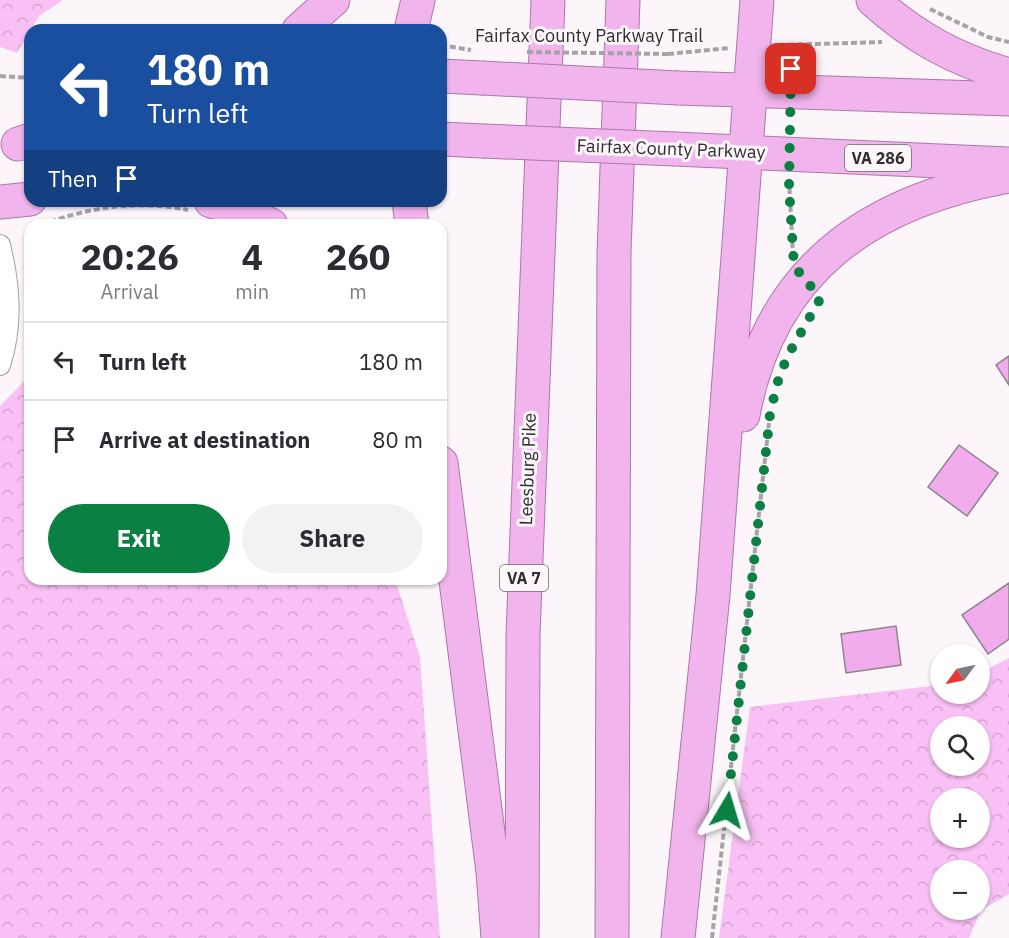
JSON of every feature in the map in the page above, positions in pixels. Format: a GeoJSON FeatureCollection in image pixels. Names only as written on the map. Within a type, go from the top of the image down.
{"type":"FeatureCollection","features":[{"type":"Feature","properties":{"kind":"highway"},"geometry":{"type":"LineString","coordinates":[[305,24],[333,0]]}},
{"type":"Feature","properties":{"kind":"highway"},"geometry":{"type":"LineString","coordinates":[[412,24],[418,0]]}},
{"type":"Feature","properties":{"kind":"highway","name":"Leesburg Pike"},"geometry":{"type":"LineString","coordinates":[[522,938],[523,623],[548,0]]}},
{"type":"Feature","properties":{"kind":"highway"},"geometry":{"type":"LineString","coordinates":[[612,938],[614,253],[622,0]]}},
{"type":"Feature","properties":{"kind":"highway"},"geometry":{"type":"LineString","coordinates":[[678,938],[713,595],[757,0]]}},
{"type":"Feature","properties":{"kind":"highway"},"geometry":{"type":"LineString","coordinates":[[873,0],[917,36],[975,65],[1009,75]]}},
{"type":"Feature","properties":{"kind":"highway"},"geometry":{"type":"LineString","coordinates":[[447,74],[477,64],[678,88],[1009,99]]}},
{"type":"Feature","properties":{"kind":"highway","name":"Fairfax County Parkway"},"geometry":{"type":"LineString","coordinates":[[447,139],[1009,164]]}},
{"type":"Feature","properties":{"kind":"highway"},"geometry":{"type":"LineString","coordinates":[[713,595],[747,390],[771,327],[804,279],[847,238],[897,208],[945,190],[1009,176]]}},
{"type":"Feature","properties":{"kind":"highway"},"geometry":{"type":"LineString","coordinates":[[0,202],[24,200]]}},
{"type":"Feature","properties":{"kind":"highway"},"geometry":{"type":"LineString","coordinates":[[230,207],[257,219]]}},
{"type":"Feature","properties":{"kind":"highway"},"geometry":{"type":"LineString","coordinates":[[447,509],[493,872],[498,938]]}},
{"type":"Feature","properties":{"kind":"street"},"geometry":{"type":"LineString","coordinates":[[0,245],[10,303],[8,332],[0,365]]}},
{"type":"Feature","properties":{"kind":"path"},"geometry":{"type":"LineString","coordinates":[[917,36],[940,15],[988,37],[1009,42]]}},
{"type":"Feature","properties":{"kind":"path","name":"Fairfax County Parkway Trail"},"geometry":{"type":"LineString","coordinates":[[518,52],[668,54],[755,44],[792,46],[887,42],[917,36]]}},
{"type":"Feature","properties":{"kind":"path"},"geometry":{"type":"LineString","coordinates":[[790,92],[792,46]]}},
{"type":"Feature","properties":{"kind":"path","name":"Fairfax County Parkway Trail"},"geometry":{"type":"LineString","coordinates":[[447,48],[477,64]]}},
{"type":"Feature","properties":{"kind":"path"},"geometry":{"type":"LineString","coordinates":[[0,76],[24,78]]}},
{"type":"Feature","properties":{"kind":"path"},"geometry":{"type":"LineString","coordinates":[[790,154],[794,266],[804,279]]}},
{"type":"Feature","properties":{"kind":"path"},"geometry":{"type":"LineString","coordinates":[[62,219],[94,209],[133,207]]}},
{"type":"Feature","properties":{"kind":"path"},"geometry":{"type":"LineString","coordinates":[[712,938],[770,414]]}},
{"type":"Feature","properties":{"kind":"green space"},"geometry":{"type":"Polygon","coordinates":[[[0,0],[63,0],[39,16],[34,24],[24,24],[24,41],[17,53],[0,47],[0,0]]]}},
{"type":"Feature","properties":{"kind":"green space"},"geometry":{"type":"Polygon","coordinates":[[[24,381],[24,585],[397,585],[420,657],[440,938],[0,938],[0,406],[24,381]]]}},
{"type":"Feature","properties":{"kind":"green space"},"geometry":{"type":"Polygon","coordinates":[[[1009,658],[1009,894],[990,905],[990,860],[930,860],[930,920],[977,920],[969,938],[719,938],[750,707],[930,686],[930,704],[990,704],[990,668],[1009,658]]]}},
{"type":"Feature","properties":{"kind":"building"},"geometry":{"type":"Polygon","coordinates":[[[1009,356],[1009,385],[996,365],[1009,356]]]}},
{"type":"Feature","properties":{"kind":"building"},"geometry":{"type":"Polygon","coordinates":[[[959,445],[998,473],[967,516],[928,487],[959,445]]]}},
{"type":"Feature","properties":{"kind":"building"},"geometry":{"type":"Polygon","coordinates":[[[1009,583],[1009,639],[990,653],[990,644],[981,644],[962,615],[1009,583]]]}},
{"type":"Feature","properties":{"kind":"building"},"geometry":{"type":"Polygon","coordinates":[[[896,626],[901,665],[846,673],[841,634],[896,626]]]}},
{"type":"Feature","properties":{"kind":"route"},"geometry":{"type":"LineString","coordinates":[[727,810],[770,414],[777,384],[787,357],[817,309],[819,301],[817,294],[794,266],[789,187],[791,69]]}}]}
